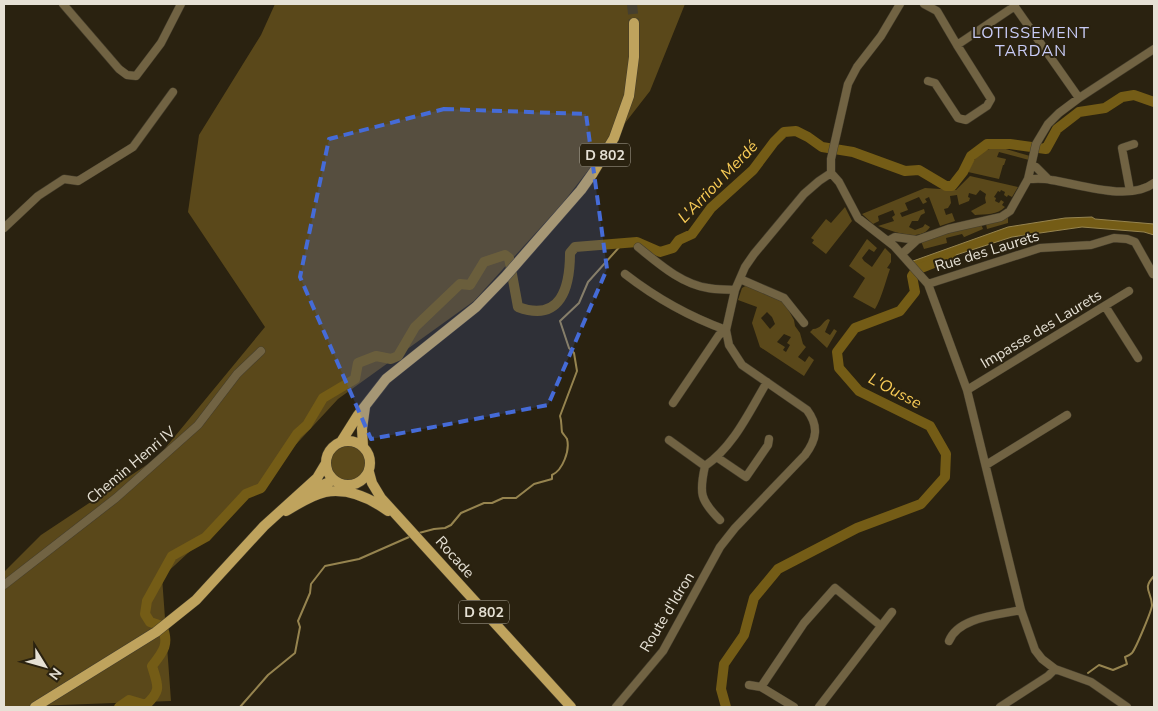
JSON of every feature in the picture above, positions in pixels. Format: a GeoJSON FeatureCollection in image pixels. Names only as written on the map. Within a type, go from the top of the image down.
{"type":"FeatureCollection","features":[{"type":"Feature","properties":{"kind":"main road","name":"D 802"},"geometry":{"type":"LineString","coordinates":[[341,442],[386,379],[476,307],[519,262],[581,190],[605,155],[625,109],[632,78],[634,23]]}},
{"type":"Feature","properties":{"kind":"main road"},"geometry":{"type":"LineString","coordinates":[[363,446],[362,429],[365,406]]}},
{"type":"Feature","properties":{"kind":"main road"},"geometry":{"type":"LineString","coordinates":[[35,707],[156,632],[196,600],[277,513],[316,478],[326,463],[330,450],[341,442],[349,440],[363,446],[369,455],[370,467],[365,477],[355,484],[348,485],[334,480],[327,469],[326,463]]}},
{"type":"Feature","properties":{"kind":"main road","name":"D 802"},"geometry":{"type":"LineString","coordinates":[[368,472],[381,498]]}},
{"type":"Feature","properties":{"kind":"main road"},"geometry":{"type":"LineString","coordinates":[[252,540],[314,490],[334,480]]}},
{"type":"Feature","properties":{"kind":"main road","name":"D 802"},"geometry":{"type":"LineString","coordinates":[[355,484],[365,486],[381,498]]}},
{"type":"Feature","properties":{"kind":"main road"},"geometry":{"type":"LineString","coordinates":[[286,511],[326,492],[341,492],[357,494],[371,500],[402,522]]}},
{"type":"Feature","properties":{"kind":"main road","name":"Rocade"},"geometry":{"type":"LineString","coordinates":[[381,498],[569,706]]}},
{"type":"Feature","properties":{"kind":"street"},"geometry":{"type":"LineString","coordinates":[[63,4],[119,69],[127,75],[136,76],[161,43],[181,4]]}},
{"type":"Feature","properties":{"kind":"street"},"geometry":{"type":"LineString","coordinates":[[900,4],[881,36],[857,67],[848,84],[831,159],[831,173],[839,182],[858,218],[902,254],[928,284],[967,390],[1021,610],[1035,650],[1054,669],[1091,682],[1127,707]]}},
{"type":"Feature","properties":{"kind":"street"},"geometry":{"type":"LineString","coordinates":[[924,4],[936,11],[991,99],[988,106],[966,120],[958,118],[935,83],[928,82]]}},
{"type":"Feature","properties":{"kind":"street"},"geometry":{"type":"LineString","coordinates":[[958,46],[1014,5],[1079,98]]}},
{"type":"Feature","properties":{"kind":"street"},"geometry":{"type":"LineString","coordinates":[[902,254],[917,240],[948,229],[1001,217],[1010,211],[1028,179],[1036,146],[1048,124],[1079,98],[1154,49]]}},
{"type":"Feature","properties":{"kind":"street"},"geometry":{"type":"LineString","coordinates":[[4,228],[38,196],[64,179],[78,181],[132,147],[173,92]]}},
{"type":"Feature","properties":{"kind":"street"},"geometry":{"type":"LineString","coordinates":[[1130,191],[1122,148],[1134,144]]}},
{"type":"Feature","properties":{"kind":"street"},"geometry":{"type":"LineString","coordinates":[[1032,166],[1036,167],[1048,179]]}},
{"type":"Feature","properties":{"kind":"street"},"geometry":{"type":"LineString","coordinates":[[720,520],[707,507],[701,496],[706,466],[718,458],[737,434],[767,382],[742,365],[728,345],[726,330],[735,290],[745,267],[754,254],[804,194],[831,173]]}},
{"type":"Feature","properties":{"kind":"street"},"geometry":{"type":"LineString","coordinates":[[1028,179],[1048,179],[1117,192],[1130,191],[1150,186],[1154,183]]}},
{"type":"Feature","properties":{"kind":"street"},"geometry":{"type":"LineString","coordinates":[[888,241],[895,237],[917,240]]}},
{"type":"Feature","properties":{"kind":"street","name":"Rue des Laurets"},"geometry":{"type":"LineString","coordinates":[[928,284],[1040,248],[1091,245],[1114,238],[1135,242],[1153,274]]}},
{"type":"Feature","properties":{"kind":"street"},"geometry":{"type":"LineString","coordinates":[[638,247],[662,267],[691,283],[707,288],[735,290]]}},
{"type":"Feature","properties":{"kind":"street"},"geometry":{"type":"LineString","coordinates":[[625,274],[641,287],[673,306],[726,330]]}},
{"type":"Feature","properties":{"kind":"street"},"geometry":{"type":"LineString","coordinates":[[740,279],[784,298],[804,324]]}},
{"type":"Feature","properties":{"kind":"street","name":"Impasse des Laurets"},"geometry":{"type":"LineString","coordinates":[[967,390],[1129,291]]}},
{"type":"Feature","properties":{"kind":"street"},"geometry":{"type":"LineString","coordinates":[[1105,306],[1138,358]]}},
{"type":"Feature","properties":{"kind":"street"},"geometry":{"type":"LineString","coordinates":[[673,403],[718,334],[726,330]]}},
{"type":"Feature","properties":{"kind":"street","name":"Chemin Henri IV"},"geometry":{"type":"LineString","coordinates":[[4,585],[116,498],[198,425],[237,374],[261,351]]}},
{"type":"Feature","properties":{"kind":"street","name":"Route d'Idron"},"geometry":{"type":"LineString","coordinates":[[616,707],[663,651],[720,547],[735,528],[805,455],[814,441],[812,418],[807,410],[767,382]]}},
{"type":"Feature","properties":{"kind":"street"},"geometry":{"type":"LineString","coordinates":[[986,465],[1067,416]]}},
{"type":"Feature","properties":{"kind":"street"},"geometry":{"type":"LineString","coordinates":[[718,458],[746,477],[768,445],[769,439]]}},
{"type":"Feature","properties":{"kind":"street"},"geometry":{"type":"LineString","coordinates":[[669,440],[706,466]]}},
{"type":"Feature","properties":{"kind":"street"},"geometry":{"type":"LineString","coordinates":[[761,687],[804,623],[835,588],[881,626]]}},
{"type":"Feature","properties":{"kind":"street"},"geometry":{"type":"LineString","coordinates":[[949,641],[951,635],[966,622],[1021,610]]}},
{"type":"Feature","properties":{"kind":"street"},"geometry":{"type":"LineString","coordinates":[[820,707],[892,612]]}},
{"type":"Feature","properties":{"kind":"street"},"geometry":{"type":"LineString","coordinates":[[1000,707],[1048,676],[1054,669]]}},
{"type":"Feature","properties":{"kind":"street"},"geometry":{"type":"LineString","coordinates":[[749,685],[761,687],[794,707]]}},
{"type":"Feature","properties":{"kind":"highlighted area"},"geometry":{"type":"Polygon","coordinates":[[[444,109],[586,114],[607,269],[548,405],[371,439],[300,277],[329,139],[444,109]]]}},
{"type":"Feature","properties":{"kind":"shaded area"},"geometry":{"type":"Polygon","coordinates":[[[275,4],[685,4],[650,91],[562,204],[474,301],[338,399],[240,505],[162,577],[171,701],[4,707],[4,572],[41,535],[157,458],[265,327],[188,212],[199,135],[261,35],[275,4]]]}},
{"type":"Feature","properties":{"kind":"shaded area"},"geometry":{"type":"Polygon","coordinates":[[[999,147],[1030,156],[1029,160],[999,152],[997,157],[1006,159],[999,179],[968,172],[979,154],[999,147]]]}},
{"type":"Feature","properties":{"kind":"shaded area"},"geometry":{"type":"Polygon","coordinates":[[[970,176],[1018,187],[1012,197],[1008,195],[1007,197],[1004,195],[1005,192],[1001,190],[1000,192],[998,191],[994,197],[996,198],[995,201],[999,203],[1001,200],[1004,202],[1002,205],[1005,207],[991,214],[975,215],[971,211],[986,203],[986,194],[980,190],[976,195],[969,193],[969,201],[959,205],[957,195],[950,196],[951,203],[948,208],[944,209],[946,215],[952,213],[955,221],[940,226],[929,197],[925,199],[927,202],[923,204],[919,197],[905,203],[908,210],[900,213],[902,217],[924,209],[925,213],[921,215],[918,221],[912,221],[909,227],[915,230],[923,227],[925,224],[930,227],[920,234],[906,234],[878,226],[894,221],[892,217],[895,215],[893,210],[878,216],[879,221],[873,224],[862,214],[925,188],[956,190],[970,176]]]}},
{"type":"Feature","properties":{"kind":"shaded area"},"geometry":{"type":"Polygon","coordinates":[[[845,207],[852,221],[826,254],[812,243],[814,240],[811,238],[826,219],[831,223],[845,207]]]}},
{"type":"Feature","properties":{"kind":"shaded area"},"geometry":{"type":"Polygon","coordinates":[[[1008,217],[1008,223],[987,229],[986,224],[1008,217]]]}},
{"type":"Feature","properties":{"kind":"shaded area"},"geometry":{"type":"Polygon","coordinates":[[[1092,217],[1095,219],[1154,224],[1154,235],[1144,232],[1082,227],[1012,237],[934,262],[923,272],[913,261],[1008,227],[1065,218],[1092,217]]]}},
{"type":"Feature","properties":{"kind":"shaded area"},"geometry":{"type":"Polygon","coordinates":[[[981,224],[983,229],[962,238],[964,237],[962,234],[946,238],[947,243],[924,249],[921,241],[950,232],[981,224]]]}},
{"type":"Feature","properties":{"kind":"shaded area"},"geometry":{"type":"Polygon","coordinates":[[[867,239],[877,248],[874,252],[869,249],[862,258],[872,267],[885,248],[891,254],[891,262],[887,268],[890,269],[882,295],[875,309],[853,297],[865,278],[849,266],[867,239]]]}},
{"type":"Feature","properties":{"kind":"shaded area"},"geometry":{"type":"Polygon","coordinates":[[[747,285],[783,300],[806,347],[798,357],[805,362],[809,356],[814,360],[804,376],[760,347],[752,323],[757,307],[738,300],[742,288],[747,285]],[[767,312],[761,318],[770,329],[775,324],[767,312]],[[784,334],[777,342],[785,347],[783,350],[786,352],[790,345],[787,343],[791,337],[784,334]]]}},
{"type":"Feature","properties":{"kind":"shaded area"},"geometry":{"type":"Polygon","coordinates":[[[828,319],[830,320],[825,332],[830,335],[834,329],[837,331],[827,348],[810,332],[820,327],[828,319]]]}},
{"type":"Feature","properties":{"kind":"shaded area"},"geometry":{"type":"Polygon","coordinates":[[[349,443],[362,449],[368,462],[362,475],[349,481],[336,475],[330,462],[336,449],[349,443]]]}},
{"type":"Feature","properties":{"kind":"waterway","name":"L'Arriou Merdé"},"geometry":{"type":"LineString","coordinates":[[119,707],[129,700],[146,705],[157,691],[157,683],[152,666],[164,648],[165,638],[162,626],[150,622],[145,614],[147,601],[172,556],[206,537],[246,494],[261,488],[297,434],[307,425],[323,398],[355,379],[358,363],[376,356],[391,359],[398,356],[415,327],[460,284],[470,285],[484,262],[505,255],[509,258],[518,307],[533,311],[544,310],[553,306],[560,299],[565,289],[570,266],[570,253],[575,247],[637,242],[660,252],[673,248],[679,240],[692,234],[711,208],[753,170],[784,132],[796,131],[822,147],[853,152],[905,171],[919,170],[946,186],[952,186],[963,172],[971,156],[987,144],[1010,144],[1046,149],[1057,129],[1079,112],[1105,108],[1122,97],[1134,95],[1154,102]]}},
{"type":"Feature","properties":{"kind":"waterway"},"geometry":{"type":"LineString","coordinates":[[419,533],[445,528],[451,525],[461,513],[484,503],[492,503],[503,498],[516,498],[534,484],[552,479],[552,475],[559,469],[565,459],[568,443],[562,432],[560,416],[577,371],[574,353],[569,348],[560,321],[579,303],[588,282],[622,244]]}},
{"type":"Feature","properties":{"kind":"waterway","name":"L'Ousse"},"geometry":{"type":"LineString","coordinates":[[726,707],[721,689],[724,664],[744,635],[754,598],[778,569],[857,528],[921,504],[945,477],[946,454],[930,426],[859,391],[839,368],[837,352],[855,328],[900,311],[915,292],[912,276],[916,270],[951,256]]}},
{"type":"Feature","properties":{"kind":"waterway"},"geometry":{"type":"LineString","coordinates":[[240,707],[268,675],[295,653],[300,627],[298,621],[310,593],[311,584],[325,566],[359,559],[409,537]]}},
{"type":"Feature","properties":{"kind":"waterway"},"geometry":{"type":"LineString","coordinates":[[1088,673],[1099,665],[1113,670],[1127,664],[1125,657],[1134,650],[1152,605],[1148,584],[1154,576]]}},
{"type":"Feature","properties":{"kind":"tunnel"},"geometry":{"type":"LineString","coordinates":[[632,4],[634,23]]}},
{"type":"Feature","properties":{"kind":"district","name":"LOTISSEMENT TARDAN"},"geometry":{"type":"Point","coordinates":[1031,42]}}]}
